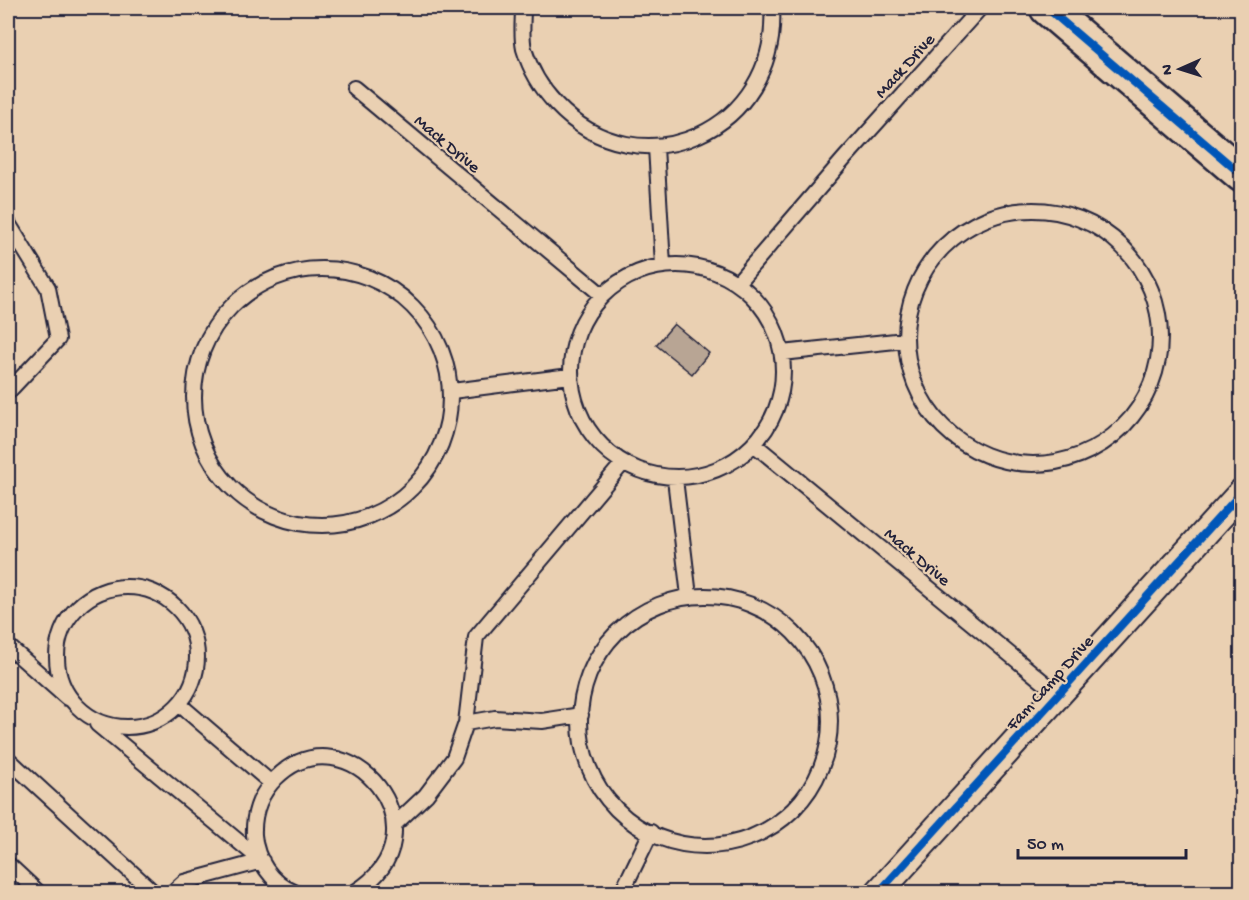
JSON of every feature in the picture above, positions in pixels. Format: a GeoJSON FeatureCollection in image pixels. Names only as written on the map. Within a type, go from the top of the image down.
{"type":"FeatureCollection","features":[{"type":"Feature","properties":{"kind":"street"},"geometry":{"type":"LineString","coordinates":[[1047,8],[1242,175]]}},
{"type":"Feature","properties":{"kind":"street","name":"Fam Camp Drive"},"geometry":{"type":"LineString","coordinates":[[879,892],[1242,492]]}},
{"type":"Feature","properties":{"kind":"lane"},"geometry":{"type":"LineString","coordinates":[[523,8],[524,48],[541,88],[573,123],[615,142],[656,147],[698,137],[730,117],[760,78],[774,34],[772,8]]}},
{"type":"Feature","properties":{"kind":"lane","name":"Mack Drive"},"geometry":{"type":"LineString","coordinates":[[737,283],[844,159],[980,8]]}},
{"type":"Feature","properties":{"kind":"lane","name":"Mack Drive"},"geometry":{"type":"LineString","coordinates":[[354,88],[602,295]]}},
{"type":"Feature","properties":{"kind":"lane"},"geometry":{"type":"LineString","coordinates":[[656,147],[663,265]]}},
{"type":"Feature","properties":{"kind":"lane"},"geometry":{"type":"LineString","coordinates":[[1047,209],[1107,231],[1143,270],[1161,326],[1155,378],[1124,428],[1088,453],[1047,465],[991,459],[970,449],[936,420],[914,384],[905,340],[913,293],[940,248],[988,216],[1047,209]]}},
{"type":"Feature","properties":{"kind":"lane"},"geometry":{"type":"LineString","coordinates":[[8,223],[48,288],[57,339],[8,392]]}},
{"type":"Feature","properties":{"kind":"lane"},"geometry":{"type":"LineString","coordinates":[[663,265],[703,267],[737,283],[770,318],[782,353],[784,377],[775,413],[755,445],[712,473],[675,479],[632,469],[601,448],[578,412],[570,376],[580,325],[602,295],[628,276],[663,265]]}},
{"type":"Feature","properties":{"kind":"lane"},"geometry":{"type":"LineString","coordinates":[[314,267],[374,278],[422,314],[446,358],[452,391],[449,422],[433,464],[391,507],[338,526],[289,522],[248,503],[214,468],[197,426],[193,390],[201,353],[218,320],[264,281],[314,267]]}},
{"type":"Feature","properties":{"kind":"lane"},"geometry":{"type":"LineString","coordinates":[[782,353],[905,340]]}},
{"type":"Feature","properties":{"kind":"lane"},"geometry":{"type":"LineString","coordinates":[[452,391],[570,376]]}},
{"type":"Feature","properties":{"kind":"lane","name":"Mack Drive"},"geometry":{"type":"LineString","coordinates":[[755,445],[1058,694]]}},
{"type":"Feature","properties":{"kind":"lane"},"geometry":{"type":"LineString","coordinates":[[394,825],[426,795],[454,758],[466,723],[476,637],[623,463]]}},
{"type":"Feature","properties":{"kind":"lane"},"geometry":{"type":"LineString","coordinates":[[675,479],[689,596]]}},
{"type":"Feature","properties":{"kind":"lane"},"geometry":{"type":"LineString","coordinates":[[122,586],[136,587],[162,596],[178,609],[190,626],[195,639],[196,667],[188,693],[180,704],[158,720],[132,727],[105,724],[81,711],[72,701],[59,676],[57,663],[60,636],[73,611],[83,602],[108,589],[122,586]]}},
{"type":"Feature","properties":{"kind":"lane"},"geometry":{"type":"LineString","coordinates":[[689,596],[735,598],[764,609],[790,628],[815,660],[830,702],[829,744],[813,786],[785,819],[753,838],[711,847],[669,842],[628,820],[603,794],[585,757],[581,715],[592,667],[616,633],[654,606],[689,596]]}},
{"type":"Feature","properties":{"kind":"lane"},"geometry":{"type":"LineString","coordinates":[[8,646],[81,711],[262,861]]}},
{"type":"Feature","properties":{"kind":"lane"},"geometry":{"type":"LineString","coordinates":[[180,704],[270,783]]}},
{"type":"Feature","properties":{"kind":"lane"},"geometry":{"type":"LineString","coordinates":[[466,723],[495,718],[542,721],[581,715]]}},
{"type":"Feature","properties":{"kind":"lane"},"geometry":{"type":"LineString","coordinates":[[8,759],[153,892]]}},
{"type":"Feature","properties":{"kind":"lane"},"geometry":{"type":"LineString","coordinates":[[294,892],[278,883],[262,861],[256,849],[254,821],[257,808],[270,783],[292,766],[319,759],[346,762],[365,772],[380,786],[392,811],[394,825],[390,852],[377,876],[364,890]]}},
{"type":"Feature","properties":{"kind":"lane"},"geometry":{"type":"LineString","coordinates":[[622,892],[651,832]]}},
{"type":"Feature","properties":{"kind":"lane"},"geometry":{"type":"LineString","coordinates":[[173,892],[184,882],[262,861]]}},
{"type":"Feature","properties":{"kind":"lane"},"geometry":{"type":"LineString","coordinates":[[8,864],[38,892]]}},
{"type":"Feature","properties":{"kind":"building"},"geometry":{"type":"Polygon","coordinates":[[[674,324],[709,353],[692,374],[656,345],[674,324]]]}},
{"type":"Feature","properties":{"kind":"cycle path"},"geometry":{"type":"LineString","coordinates":[[1047,8],[1242,175]]}},
{"type":"Feature","properties":{"kind":"cycle path"},"geometry":{"type":"LineString","coordinates":[[879,892],[1242,492]]}}]}
